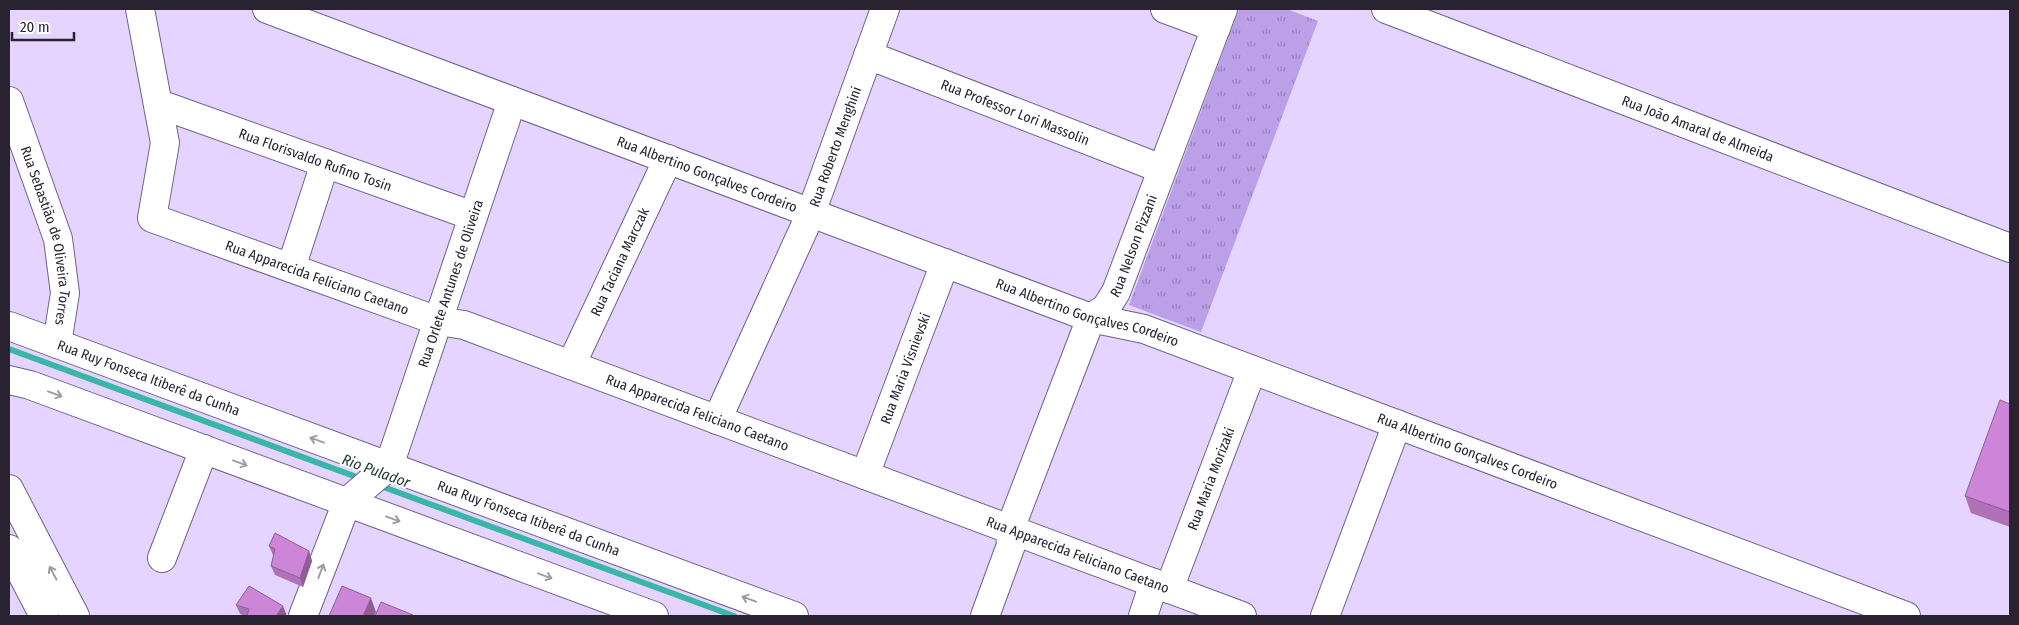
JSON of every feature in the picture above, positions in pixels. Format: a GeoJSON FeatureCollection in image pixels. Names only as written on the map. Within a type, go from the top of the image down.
{"type":"FeatureCollection","features":[{"type":"Feature","properties":{"kind":"street"},"geometry":{"type":"LineString","coordinates":[[140,9],[159,104]]}},
{"type":"Feature","properties":{"kind":"street","name":"Rua Albertino Gonçalves Cordeiro"},"geometry":{"type":"LineString","coordinates":[[267,9],[1091,318],[1144,329],[1906,616]]}},
{"type":"Feature","properties":{"kind":"street","name":"Rua Roberto Menghini"},"geometry":{"type":"LineString","coordinates":[[717,420],[811,212],[885,9]]}},
{"type":"Feature","properties":{"kind":"street"},"geometry":{"type":"LineString","coordinates":[[1165,9],[1220,18]]}},
{"type":"Feature","properties":{"kind":"street","name":"Rua João Amaral de Almeida"},"geometry":{"type":"LineString","coordinates":[[1386,9],[2010,248]]}},
{"type":"Feature","properties":{"kind":"street","name":"Rua Nelson Pizzani"},"geometry":{"type":"LineString","coordinates":[[985,616],[1011,545],[1010,529],[1091,318],[1106,308],[1116,292],[1220,18]]}},
{"type":"Feature","properties":{"kind":"street","name":"Rua Professor Lori Massolin"},"geometry":{"type":"LineString","coordinates":[[868,55],[1162,169]]}},
{"type":"Feature","properties":{"kind":"street","name":"Rua Sebastião de Oliveira Torres"},"geometry":{"type":"LineString","coordinates":[[9,101],[58,239],[65,293],[57,344]]}},
{"type":"Feature","properties":{"kind":"street","name":"Rua Orlete Antunes de Oliveira"},"geometry":{"type":"LineString","coordinates":[[389,466],[512,101]]}},
{"type":"Feature","properties":{"kind":"street","name":"Rua Florisvaldo Rufino Tosin"},"geometry":{"type":"LineString","coordinates":[[159,104],[474,216]]}},
{"type":"Feature","properties":{"kind":"street","name":"Rua Apparecida Feliciano Caetano"},"geometry":{"type":"LineString","coordinates":[[159,104],[164,143],[152,218],[438,321],[464,325],[1242,616]]}},
{"type":"Feature","properties":{"kind":"street","name":"Rua Taciana Marczak"},"geometry":{"type":"LineString","coordinates":[[571,365],[668,159]]}},
{"type":"Feature","properties":{"kind":"street"},"geometry":{"type":"LineString","coordinates":[[291,268],[325,163]]}},
{"type":"Feature","properties":{"kind":"street","name":"Rua Maria Visnievski"},"geometry":{"type":"LineString","coordinates":[[865,475],[945,263]]}},
{"type":"Feature","properties":{"kind":"street","name":"Rua Ruy Fonseca Itiberê da Cunha"},"geometry":{"type":"LineString","coordinates":[[9,326],[794,616]]}},
{"type":"Feature","properties":{"kind":"street","name":"Rua Maria Morizaki"},"geometry":{"type":"LineString","coordinates":[[1143,616],[1162,586],[1252,370]]}},
{"type":"Feature","properties":{"kind":"street"},"geometry":{"type":"LineString","coordinates":[[9,380],[30,384],[347,502],[617,610],[654,616]]}},
{"type":"Feature","properties":{"kind":"street"},"geometry":{"type":"LineString","coordinates":[[1325,616],[1397,424]]}},
{"type":"Feature","properties":{"kind":"street"},"geometry":{"type":"LineString","coordinates":[[162,558],[204,449]]}},
{"type":"Feature","properties":{"kind":"street"},"geometry":{"type":"LineString","coordinates":[[303,616],[347,502],[389,466]]}},
{"type":"Feature","properties":{"kind":"street"},"geometry":{"type":"LineString","coordinates":[[9,489],[75,616]]}},
{"type":"Feature","properties":{"kind":"street"},"geometry":{"type":"LineString","coordinates":[[10,554],[44,616]]}},
{"type":"Feature","properties":{"kind":"green space"},"geometry":{"type":"Polygon","coordinates":[[[1239,9],[1287,9],[1318,21],[1201,332],[1129,305],[1239,9]]]}},
{"type":"Feature","properties":{"kind":"building"},"geometry":{"type":"Polygon","coordinates":[[[2000,400],[2010,404],[2010,512],[1965,496],[2000,400]]]}},
{"type":"Feature","properties":{"kind":"building"},"geometry":{"type":"Polygon","coordinates":[[[275,533],[309,551],[300,578],[271,566],[275,549],[269,546],[275,533]]]}},
{"type":"Feature","properties":{"kind":"building"},"geometry":{"type":"Polygon","coordinates":[[[249,586],[283,606],[276,616],[247,616],[249,609],[236,605],[249,586]]]}},
{"type":"Feature","properties":{"kind":"building"},"geometry":{"type":"Polygon","coordinates":[[[342,586],[371,598],[363,616],[329,616],[342,586]]]}},
{"type":"Feature","properties":{"kind":"building"},"geometry":{"type":"Polygon","coordinates":[[[381,602],[413,615],[375,616],[381,602]]]}},
{"type":"Feature","properties":{"kind":"waterway","name":"Rio Pulador"},"geometry":{"type":"LineString","coordinates":[[9,349],[362,479]]}},
{"type":"Feature","properties":{"kind":"waterway","name":"Rio Pulador"},"geometry":{"type":"LineString","coordinates":[[378,485],[734,616]]}}]}
